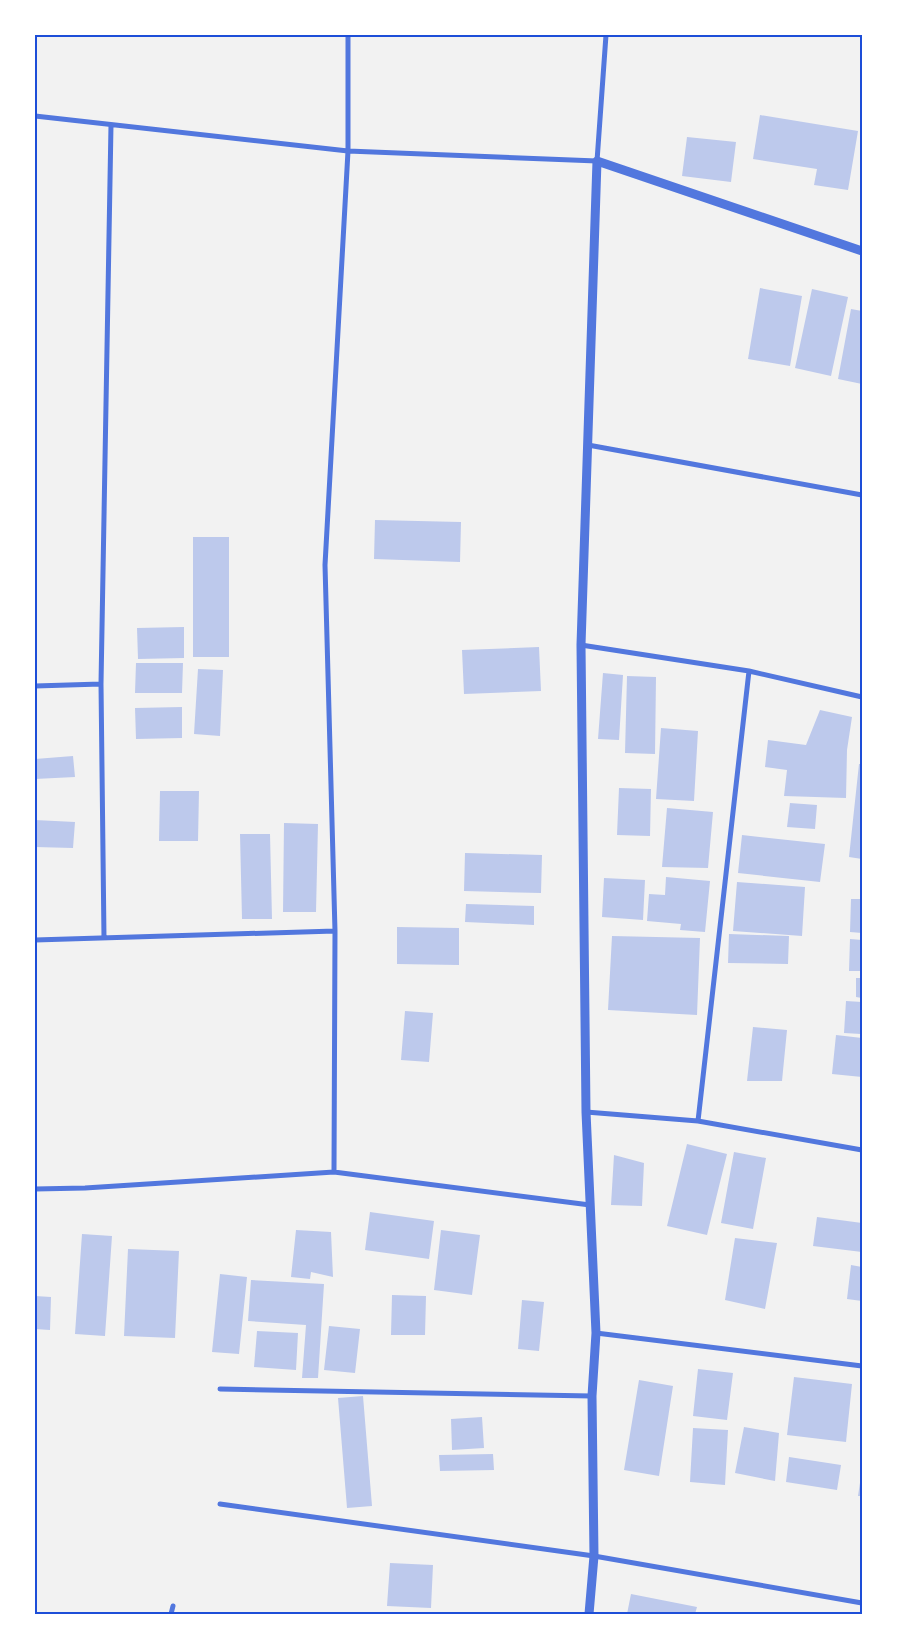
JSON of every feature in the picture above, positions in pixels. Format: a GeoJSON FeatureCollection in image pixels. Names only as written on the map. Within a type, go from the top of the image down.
{"type":"FeatureCollection","features":[{"type":"Feature","properties":{"kind":"street"},"geometry":{"type":"LineString","coordinates":[[334,1172],[335,930],[325,565],[348,151],[348,35]]}},
{"type":"Feature","properties":{"kind":"street"},"geometry":{"type":"LineString","coordinates":[[589,1614],[594,1556],[592,1396],[596,1333],[586,1112],[581,645],[597,161],[606,35]]}},
{"type":"Feature","properties":{"kind":"street"},"geometry":{"type":"LineString","coordinates":[[35,116],[348,151],[597,161],[862,251]]}},
{"type":"Feature","properties":{"kind":"street"},"geometry":{"type":"LineString","coordinates":[[104,938],[102,684],[111,125]]}},
{"type":"Feature","properties":{"kind":"street"},"geometry":{"type":"LineString","coordinates":[[588,445],[862,495]]}},
{"type":"Feature","properties":{"kind":"street"},"geometry":{"type":"LineString","coordinates":[[581,645],[750,671],[862,697]]}},
{"type":"Feature","properties":{"kind":"street"},"geometry":{"type":"LineString","coordinates":[[698,1121],[750,671]]}},
{"type":"Feature","properties":{"kind":"street"},"geometry":{"type":"LineString","coordinates":[[35,686],[102,684]]}},
{"type":"Feature","properties":{"kind":"street"},"geometry":{"type":"LineString","coordinates":[[35,940],[335,930]]}},
{"type":"Feature","properties":{"kind":"street"},"geometry":{"type":"LineString","coordinates":[[586,1112],[698,1121],[862,1150]]}},
{"type":"Feature","properties":{"kind":"street"},"geometry":{"type":"LineString","coordinates":[[35,1189],[85,1188],[334,1172],[590,1205]]}},
{"type":"Feature","properties":{"kind":"street"},"geometry":{"type":"LineString","coordinates":[[596,1333],[862,1366]]}},
{"type":"Feature","properties":{"kind":"street"},"geometry":{"type":"LineString","coordinates":[[220,1389],[592,1396]]}},
{"type":"Feature","properties":{"kind":"street"},"geometry":{"type":"LineString","coordinates":[[220,1504],[594,1556],[862,1604]]}},
{"type":"Feature","properties":{"kind":"street"},"geometry":{"type":"LineString","coordinates":[[171,1614],[173,1606]]}},
{"type":"Feature","properties":{"kind":"building"},"geometry":{"type":"Polygon","coordinates":[[[760,115],[858,131],[848,190],[814,185],[817,169],[753,159],[760,115]]]}},
{"type":"Feature","properties":{"kind":"building"},"geometry":{"type":"Polygon","coordinates":[[[687,137],[736,142],[731,182],[682,176],[687,137]]]}},
{"type":"Feature","properties":{"kind":"building"},"geometry":{"type":"Polygon","coordinates":[[[760,288],[802,296],[790,366],[748,359],[760,288]]]}},
{"type":"Feature","properties":{"kind":"building"},"geometry":{"type":"Polygon","coordinates":[[[812,289],[848,297],[831,376],[795,368],[812,289]]]}},
{"type":"Feature","properties":{"kind":"building"},"geometry":{"type":"Polygon","coordinates":[[[851,309],[862,311],[862,384],[838,379],[851,309]]]}},
{"type":"Feature","properties":{"kind":"building"},"geometry":{"type":"Polygon","coordinates":[[[375,520],[461,522],[460,562],[374,559],[375,520]]]}},
{"type":"Feature","properties":{"kind":"building"},"geometry":{"type":"Polygon","coordinates":[[[193,537],[229,537],[229,657],[193,657],[193,537]]]}},
{"type":"Feature","properties":{"kind":"building"},"geometry":{"type":"Polygon","coordinates":[[[184,627],[184,658],[138,659],[137,628],[184,627]]]}},
{"type":"Feature","properties":{"kind":"building"},"geometry":{"type":"Polygon","coordinates":[[[539,647],[541,691],[464,694],[462,650],[539,647]]]}},
{"type":"Feature","properties":{"kind":"building"},"geometry":{"type":"Polygon","coordinates":[[[136,663],[183,663],[182,693],[135,693],[136,663]]]}},
{"type":"Feature","properties":{"kind":"building"},"geometry":{"type":"Polygon","coordinates":[[[198,669],[223,670],[220,736],[194,734],[198,669]]]}},
{"type":"Feature","properties":{"kind":"building"},"geometry":{"type":"Polygon","coordinates":[[[603,673],[623,675],[619,740],[598,739],[603,673]]]}},
{"type":"Feature","properties":{"kind":"building"},"geometry":{"type":"Polygon","coordinates":[[[627,676],[656,677],[655,754],[625,753],[627,676]]]}},
{"type":"Feature","properties":{"kind":"building"},"geometry":{"type":"Polygon","coordinates":[[[182,707],[182,738],[136,739],[135,708],[182,707]]]}},
{"type":"Feature","properties":{"kind":"building"},"geometry":{"type":"Polygon","coordinates":[[[820,710],[852,717],[847,750],[846,798],[784,796],[787,770],[765,767],[768,740],[806,745],[820,710]]]}},
{"type":"Feature","properties":{"kind":"building"},"geometry":{"type":"Polygon","coordinates":[[[661,728],[698,731],[694,801],[656,799],[661,728]]]}},
{"type":"Feature","properties":{"kind":"building"},"geometry":{"type":"Polygon","coordinates":[[[73,756],[75,777],[35,779],[35,759],[73,756]]]}},
{"type":"Feature","properties":{"kind":"building"},"geometry":{"type":"Polygon","coordinates":[[[859,764],[862,764],[862,859],[849,857],[859,764]]]}},
{"type":"Feature","properties":{"kind":"building"},"geometry":{"type":"Polygon","coordinates":[[[619,788],[651,789],[650,836],[617,835],[619,788]]]}},
{"type":"Feature","properties":{"kind":"building"},"geometry":{"type":"Polygon","coordinates":[[[160,791],[199,791],[198,841],[159,841],[160,791]]]}},
{"type":"Feature","properties":{"kind":"building"},"geometry":{"type":"Polygon","coordinates":[[[790,803],[817,805],[815,829],[787,827],[790,803]]]}},
{"type":"Feature","properties":{"kind":"building"},"geometry":{"type":"Polygon","coordinates":[[[667,808],[713,812],[708,868],[662,867],[667,808]]]}},
{"type":"Feature","properties":{"kind":"building"},"geometry":{"type":"Polygon","coordinates":[[[35,820],[75,822],[73,848],[35,847],[35,820]]]}},
{"type":"Feature","properties":{"kind":"building"},"geometry":{"type":"Polygon","coordinates":[[[284,823],[318,824],[316,912],[283,912],[284,823]]]}},
{"type":"Feature","properties":{"kind":"building"},"geometry":{"type":"Polygon","coordinates":[[[240,834],[270,834],[272,919],[242,919],[240,834]]]}},
{"type":"Feature","properties":{"kind":"building"},"geometry":{"type":"Polygon","coordinates":[[[742,835],[825,844],[820,882],[738,873],[742,835]]]}},
{"type":"Feature","properties":{"kind":"building"},"geometry":{"type":"Polygon","coordinates":[[[465,853],[542,855],[541,893],[464,891],[465,853]]]}},
{"type":"Feature","properties":{"kind":"building"},"geometry":{"type":"Polygon","coordinates":[[[666,877],[710,881],[705,932],[680,930],[681,924],[647,921],[649,894],[665,895],[666,877]]]}},
{"type":"Feature","properties":{"kind":"building"},"geometry":{"type":"Polygon","coordinates":[[[604,878],[645,880],[643,920],[602,917],[604,878]]]}},
{"type":"Feature","properties":{"kind":"building"},"geometry":{"type":"Polygon","coordinates":[[[737,882],[805,887],[802,936],[733,931],[737,882]]]}},
{"type":"Feature","properties":{"kind":"building"},"geometry":{"type":"Polygon","coordinates":[[[851,899],[862,899],[862,933],[850,932],[851,899]]]}},
{"type":"Feature","properties":{"kind":"building"},"geometry":{"type":"Polygon","coordinates":[[[466,904],[534,906],[534,925],[465,922],[466,904]]]}},
{"type":"Feature","properties":{"kind":"building"},"geometry":{"type":"Polygon","coordinates":[[[397,927],[459,928],[459,965],[397,964],[397,927]]]}},
{"type":"Feature","properties":{"kind":"building"},"geometry":{"type":"Polygon","coordinates":[[[729,934],[789,936],[788,964],[728,963],[729,934]]]}},
{"type":"Feature","properties":{"kind":"building"},"geometry":{"type":"Polygon","coordinates":[[[612,936],[700,938],[697,1015],[608,1010],[612,936]]]}},
{"type":"Feature","properties":{"kind":"building"},"geometry":{"type":"Polygon","coordinates":[[[850,939],[862,940],[862,971],[849,971],[850,939]]]}},
{"type":"Feature","properties":{"kind":"building"},"geometry":{"type":"Polygon","coordinates":[[[856,978],[862,978],[862,998],[856,997],[856,978]]]}},
{"type":"Feature","properties":{"kind":"building"},"geometry":{"type":"Polygon","coordinates":[[[846,1001],[862,1002],[861,1034],[844,1033],[846,1001]]]}},
{"type":"Feature","properties":{"kind":"building"},"geometry":{"type":"Polygon","coordinates":[[[405,1011],[433,1013],[429,1062],[401,1060],[405,1011]]]}},
{"type":"Feature","properties":{"kind":"building"},"geometry":{"type":"Polygon","coordinates":[[[753,1027],[787,1030],[782,1081],[747,1081],[753,1027]]]}},
{"type":"Feature","properties":{"kind":"building"},"geometry":{"type":"Polygon","coordinates":[[[836,1035],[862,1038],[862,1077],[832,1074],[836,1035]]]}},
{"type":"Feature","properties":{"kind":"building"},"geometry":{"type":"Polygon","coordinates":[[[687,1144],[727,1154],[707,1235],[667,1226],[687,1144]]]}},
{"type":"Feature","properties":{"kind":"building"},"geometry":{"type":"Polygon","coordinates":[[[734,1152],[766,1158],[753,1229],[721,1223],[734,1152]]]}},
{"type":"Feature","properties":{"kind":"building"},"geometry":{"type":"Polygon","coordinates":[[[614,1155],[644,1163],[642,1206],[611,1205],[614,1155]]]}},
{"type":"Feature","properties":{"kind":"building"},"geometry":{"type":"Polygon","coordinates":[[[370,1212],[434,1221],[429,1259],[365,1250],[370,1212]]]}},
{"type":"Feature","properties":{"kind":"building"},"geometry":{"type":"Polygon","coordinates":[[[817,1217],[862,1223],[862,1252],[813,1246],[817,1217]]]}},
{"type":"Feature","properties":{"kind":"building"},"geometry":{"type":"Polygon","coordinates":[[[296,1230],[331,1232],[333,1277],[311,1272],[310,1279],[291,1277],[296,1230]]]}},
{"type":"Feature","properties":{"kind":"building"},"geometry":{"type":"Polygon","coordinates":[[[441,1230],[480,1235],[472,1295],[434,1290],[441,1230]]]}},
{"type":"Feature","properties":{"kind":"building"},"geometry":{"type":"Polygon","coordinates":[[[82,1234],[112,1236],[105,1336],[75,1334],[82,1234]]]}},
{"type":"Feature","properties":{"kind":"building"},"geometry":{"type":"Polygon","coordinates":[[[735,1238],[777,1243],[765,1309],[725,1300],[735,1238]]]}},
{"type":"Feature","properties":{"kind":"building"},"geometry":{"type":"Polygon","coordinates":[[[128,1249],[179,1251],[175,1338],[124,1336],[128,1249]]]}},
{"type":"Feature","properties":{"kind":"building"},"geometry":{"type":"Polygon","coordinates":[[[851,1265],[862,1267],[862,1301],[847,1299],[851,1265]]]}},
{"type":"Feature","properties":{"kind":"building"},"geometry":{"type":"Polygon","coordinates":[[[220,1274],[247,1277],[239,1354],[212,1352],[220,1274]]]}},
{"type":"Feature","properties":{"kind":"building"},"geometry":{"type":"Polygon","coordinates":[[[251,1280],[324,1284],[318,1378],[302,1378],[306,1325],[248,1321],[251,1280]]]}},
{"type":"Feature","properties":{"kind":"building"},"geometry":{"type":"Polygon","coordinates":[[[392,1295],[426,1296],[425,1335],[391,1335],[392,1295]]]}},
{"type":"Feature","properties":{"kind":"building"},"geometry":{"type":"Polygon","coordinates":[[[35,1296],[51,1297],[50,1330],[35,1329],[35,1296]]]}},
{"type":"Feature","properties":{"kind":"building"},"geometry":{"type":"Polygon","coordinates":[[[522,1300],[544,1302],[539,1351],[518,1349],[522,1300]]]}},
{"type":"Feature","properties":{"kind":"building"},"geometry":{"type":"Polygon","coordinates":[[[329,1326],[360,1329],[355,1373],[324,1370],[329,1326]]]}},
{"type":"Feature","properties":{"kind":"building"},"geometry":{"type":"Polygon","coordinates":[[[257,1331],[298,1333],[296,1370],[254,1367],[257,1331]]]}},
{"type":"Feature","properties":{"kind":"building"},"geometry":{"type":"Polygon","coordinates":[[[698,1369],[733,1373],[727,1420],[693,1416],[698,1369]]]}},
{"type":"Feature","properties":{"kind":"building"},"geometry":{"type":"Polygon","coordinates":[[[794,1377],[852,1384],[846,1442],[787,1435],[794,1377]]]}},
{"type":"Feature","properties":{"kind":"building"},"geometry":{"type":"Polygon","coordinates":[[[639,1380],[673,1386],[659,1476],[624,1470],[639,1380]]]}},
{"type":"Feature","properties":{"kind":"building"},"geometry":{"type":"Polygon","coordinates":[[[363,1396],[372,1506],[347,1508],[338,1398],[363,1396]]]}},
{"type":"Feature","properties":{"kind":"building"},"geometry":{"type":"Polygon","coordinates":[[[482,1417],[484,1448],[452,1450],[451,1419],[482,1417]]]}},
{"type":"Feature","properties":{"kind":"building"},"geometry":{"type":"Polygon","coordinates":[[[744,1427],[779,1433],[775,1481],[735,1473],[744,1427]]]}},
{"type":"Feature","properties":{"kind":"building"},"geometry":{"type":"Polygon","coordinates":[[[693,1428],[728,1430],[725,1485],[690,1482],[693,1428]]]}},
{"type":"Feature","properties":{"kind":"building"},"geometry":{"type":"Polygon","coordinates":[[[493,1454],[494,1470],[440,1471],[439,1455],[493,1454]]]}},
{"type":"Feature","properties":{"kind":"building"},"geometry":{"type":"Polygon","coordinates":[[[789,1457],[841,1465],[837,1490],[786,1482],[789,1457]]]}},
{"type":"Feature","properties":{"kind":"building"},"geometry":{"type":"Polygon","coordinates":[[[861,1476],[862,1496],[858,1496],[861,1476]]]}},
{"type":"Feature","properties":{"kind":"building"},"geometry":{"type":"Polygon","coordinates":[[[390,1563],[433,1565],[431,1608],[387,1606],[390,1563]]]}},
{"type":"Feature","properties":{"kind":"building"},"geometry":{"type":"Polygon","coordinates":[[[631,1594],[697,1607],[695,1614],[627,1614],[631,1594]]]}}]}
